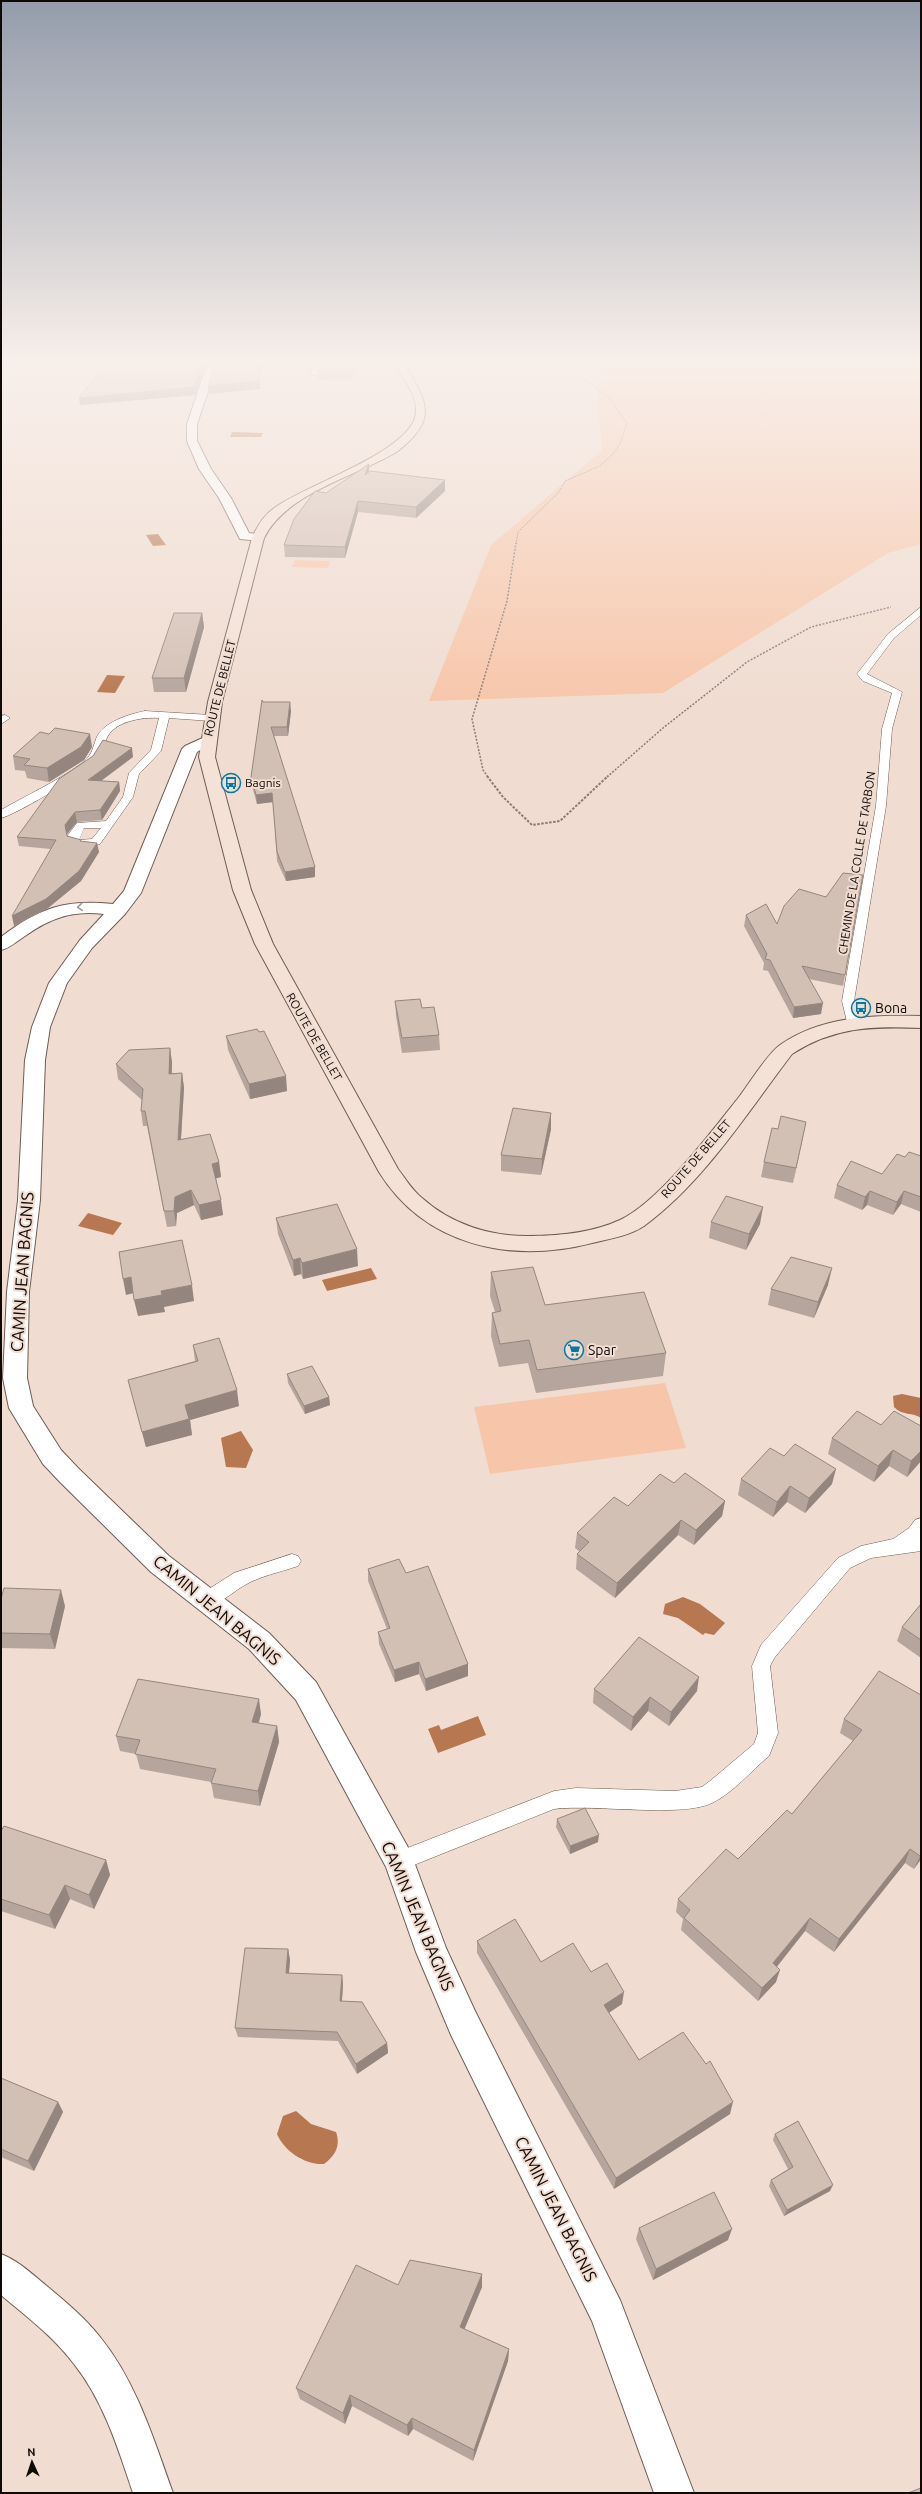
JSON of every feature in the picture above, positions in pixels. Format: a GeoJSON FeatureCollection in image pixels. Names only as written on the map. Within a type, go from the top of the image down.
{"type":"FeatureCollection","features":[{"type":"Feature","properties":{"kind":"main road","name":"ROUTE DE BELLET"},"geometry":{"type":"LineString","coordinates":[[343,475],[284,506],[270,518],[258,538],[209,730],[206,757],[242,890],[280,977],[389,1172],[414,1202],[448,1226],[492,1240],[529,1245],[549,1244],[604,1233],[637,1220],[670,1192],[785,1050],[808,1036],[834,1026],[854,1022],[921,1022]]}},
{"type":"Feature","properties":{"kind":"street"},"geometry":{"type":"LineString","coordinates":[[209,475],[225,498],[244,536],[258,538]]}},
{"type":"Feature","properties":{"kind":"street","name":"CAMIN JEAN BAGNIS"},"geometry":{"type":"LineString","coordinates":[[209,730],[190,749],[158,832],[132,893],[119,910],[86,944],[58,983],[41,1027],[35,1067],[29,1200],[18,1292],[15,1378],[21,1408],[52,1457],[160,1564],[207,1599],[259,1641],[306,1691],[399,1861],[432,1952],[463,2023],[607,2312],[674,2493]]}},
{"type":"Feature","properties":{"kind":"street"},"geometry":{"type":"LineString","coordinates":[[1,945],[34,920],[62,908],[89,906],[119,910]]}},
{"type":"Feature","properties":{"kind":"street"},"geometry":{"type":"LineString","coordinates":[[1,2272],[66,2327],[97,2364],[130,2429],[153,2493]]}},
{"type":"Feature","properties":{"kind":"lane","name":"CHEMIN DE LA COLLE DE TARBON"},"geometry":{"type":"LineString","coordinates":[[854,1022],[848,1001],[881,806],[887,729],[898,692],[866,679],[862,674],[891,636],[921,610]]}},
{"type":"Feature","properties":{"kind":"lane"},"geometry":{"type":"LineString","coordinates":[[1,815],[85,766],[98,754],[101,738],[116,724],[130,717],[145,714],[165,716],[209,730]]}},
{"type":"Feature","properties":{"kind":"lane"},"geometry":{"type":"LineString","coordinates":[[108,824],[128,797],[131,789],[131,779],[134,773],[156,751],[165,716]]}},
{"type":"Feature","properties":{"kind":"lane"},"geometry":{"type":"LineString","coordinates":[[897,1547],[915,1533],[921,1525]]}},
{"type":"Feature","properties":{"kind":"lane"},"geometry":{"type":"LineString","coordinates":[[399,1861],[554,1800],[576,1797],[675,1800],[706,1796],[762,1750],[768,1734],[761,1666],[768,1651],[844,1563],[853,1556],[870,1551],[921,1544]]}},
{"type":"Feature","properties":{"kind":"lane"},"geometry":{"type":"LineString","coordinates":[[207,1599],[240,1578],[292,1561]]}},
{"type":"Feature","properties":{"kind":"path"},"geometry":{"type":"LineString","coordinates":[[578,475],[565,481],[560,492],[518,532],[507,601],[472,719],[483,770],[503,797],[532,825],[560,821],[596,786],[657,734],[747,662],[812,628],[893,606]]}},
{"type":"Feature","properties":{"kind":"shaded area"},"geometry":{"type":"Polygon","coordinates":[[[572,475],[921,475],[921,544],[888,553],[663,693],[429,701],[491,545],[572,475]]]}},
{"type":"Feature","properties":{"kind":"shaded area"},"geometry":{"type":"Polygon","coordinates":[[[158,534],[166,545],[153,546],[146,535],[158,534]]]}},
{"type":"Feature","properties":{"kind":"shaded area"},"geometry":{"type":"Polygon","coordinates":[[[295,560],[330,561],[328,568],[292,567],[295,560]]]}},
{"type":"Feature","properties":{"kind":"shaded area"},"geometry":{"type":"Polygon","coordinates":[[[107,675],[125,676],[115,693],[97,692],[107,675]]]}},
{"type":"Feature","properties":{"kind":"shaded area"},"geometry":{"type":"Polygon","coordinates":[[[88,1213],[122,1223],[113,1235],[78,1226],[88,1213]]]}},
{"type":"Feature","properties":{"kind":"shaded area"},"geometry":{"type":"Polygon","coordinates":[[[371,1268],[377,1279],[327,1291],[322,1280],[371,1268]]]}},
{"type":"Feature","properties":{"kind":"shaded area"},"geometry":{"type":"Polygon","coordinates":[[[665,1383],[686,1448],[490,1474],[474,1407],[665,1383]]]}},
{"type":"Feature","properties":{"kind":"shaded area"},"geometry":{"type":"Polygon","coordinates":[[[902,1394],[921,1398],[921,1418],[915,1415],[900,1412],[894,1407],[893,1396],[902,1394]]]}},
{"type":"Feature","properties":{"kind":"shaded area"},"geometry":{"type":"Polygon","coordinates":[[[241,1431],[253,1450],[246,1468],[226,1467],[221,1438],[241,1431]]]}},
{"type":"Feature","properties":{"kind":"shaded area"},"geometry":{"type":"Polygon","coordinates":[[[683,1597],[700,1604],[725,1623],[714,1635],[705,1633],[703,1635],[678,1618],[663,1614],[665,1604],[683,1597]]]}},
{"type":"Feature","properties":{"kind":"shaded area"},"geometry":{"type":"Polygon","coordinates":[[[478,1716],[486,1735],[438,1753],[428,1729],[439,1725],[441,1730],[478,1716]]]}},
{"type":"Feature","properties":{"kind":"shaded area"},"geometry":{"type":"Polygon","coordinates":[[[296,2111],[311,2124],[336,2132],[338,2142],[336,2150],[331,2158],[324,2164],[310,2162],[296,2156],[280,2140],[277,2134],[283,2116],[296,2111]]]}},
{"type":"Feature","properties":{"kind":"building"},"geometry":{"type":"Polygon","coordinates":[[[352,475],[407,475],[445,480],[416,507],[358,501],[345,547],[284,545],[294,519],[315,491],[326,493],[352,475]]]}},
{"type":"Feature","properties":{"kind":"building"},"geometry":{"type":"Polygon","coordinates":[[[174,613],[202,613],[184,678],[152,678],[174,613]]]}},
{"type":"Feature","properties":{"kind":"building"},"geometry":{"type":"Polygon","coordinates":[[[262,700],[263,702],[290,702],[287,727],[271,727],[315,867],[285,872],[277,852],[272,793],[256,795],[251,777],[262,700]]]}},
{"type":"Feature","properties":{"kind":"building"},"geometry":{"type":"Polygon","coordinates":[[[55,728],[90,734],[81,747],[47,768],[24,765],[30,759],[13,756],[40,732],[49,734],[55,728]]]}},
{"type":"Feature","properties":{"kind":"building"},"geometry":{"type":"Polygon","coordinates":[[[103,740],[132,748],[88,780],[119,782],[100,810],[75,812],[65,825],[67,836],[81,840],[80,841],[97,843],[79,871],[46,899],[12,916],[56,840],[17,837],[59,779],[93,756],[103,740]]]}},
{"type":"Feature","properties":{"kind":"building"},"geometry":{"type":"Polygon","coordinates":[[[843,873],[863,875],[845,975],[802,966],[823,1003],[794,1007],[770,960],[765,959],[767,954],[746,915],[766,904],[777,924],[784,906],[799,889],[826,897],[843,873]]]}},
{"type":"Feature","properties":{"kind":"building"},"geometry":{"type":"Polygon","coordinates":[[[420,999],[422,1008],[434,1007],[439,1035],[402,1038],[395,1001],[420,999]]]}},
{"type":"Feature","properties":{"kind":"building"},"geometry":{"type":"Polygon","coordinates":[[[257,1029],[259,1032],[264,1031],[286,1076],[249,1084],[226,1036],[257,1029]]]}},
{"type":"Feature","properties":{"kind":"building"},"geometry":{"type":"Polygon","coordinates":[[[170,1048],[169,1074],[182,1073],[178,1140],[210,1134],[219,1162],[212,1164],[221,1200],[199,1205],[191,1190],[175,1197],[174,1211],[164,1211],[145,1111],[141,1111],[143,1089],[116,1064],[129,1050],[170,1048]]]}},
{"type":"Feature","properties":{"kind":"building"},"geometry":{"type":"Polygon","coordinates":[[[513,1108],[551,1113],[542,1159],[501,1155],[513,1108]]]}},
{"type":"Feature","properties":{"kind":"building"},"geometry":{"type":"Polygon","coordinates":[[[781,1116],[806,1122],[796,1168],[764,1162],[772,1128],[778,1129],[781,1116]]]}},
{"type":"Feature","properties":{"kind":"building"},"geometry":{"type":"Polygon","coordinates":[[[909,1152],[921,1156],[921,1197],[904,1191],[897,1202],[870,1191],[865,1197],[837,1185],[851,1161],[882,1174],[897,1154],[905,1157],[909,1152]]]}},
{"type":"Feature","properties":{"kind":"building"},"geometry":{"type":"Polygon","coordinates":[[[726,1196],[763,1207],[749,1234],[711,1222],[726,1196]]]}},
{"type":"Feature","properties":{"kind":"building"},"geometry":{"type":"Polygon","coordinates":[[[337,1204],[357,1249],[302,1263],[300,1258],[293,1260],[276,1218],[337,1204]]]}},
{"type":"Feature","properties":{"kind":"building"},"geometry":{"type":"Polygon","coordinates":[[[182,1240],[192,1285],[161,1291],[162,1295],[134,1300],[131,1277],[123,1279],[119,1252],[182,1240]]]}},
{"type":"Feature","properties":{"kind":"building"},"geometry":{"type":"Polygon","coordinates":[[[791,1257],[832,1268],[818,1302],[771,1289],[791,1257]]]}},
{"type":"Feature","properties":{"kind":"building","name":"Spar"},"geometry":{"type":"Polygon","coordinates":[[[533,1267],[545,1305],[644,1292],[666,1353],[537,1370],[529,1340],[500,1344],[492,1313],[501,1311],[491,1272],[533,1267]]]}},
{"type":"Feature","properties":{"kind":"building"},"geometry":{"type":"Polygon","coordinates":[[[219,1338],[237,1390],[185,1405],[189,1419],[142,1432],[128,1380],[198,1361],[193,1345],[219,1338]]]}},
{"type":"Feature","properties":{"kind":"building"},"geometry":{"type":"Polygon","coordinates":[[[312,1366],[329,1397],[304,1406],[287,1374],[312,1366]]]}},
{"type":"Feature","properties":{"kind":"building"},"geometry":{"type":"Polygon","coordinates":[[[857,1411],[881,1425],[894,1411],[921,1426],[921,1451],[911,1461],[893,1450],[878,1466],[832,1438],[857,1411]]]}},
{"type":"Feature","properties":{"kind":"building"},"geometry":{"type":"Polygon","coordinates":[[[795,1444],[836,1469],[809,1498],[790,1486],[777,1502],[741,1479],[770,1448],[784,1456],[795,1444]]]}},
{"type":"Feature","properties":{"kind":"building"},"geometry":{"type":"Polygon","coordinates":[[[685,1473],[725,1501],[696,1530],[681,1520],[617,1583],[577,1554],[589,1542],[577,1533],[614,1497],[628,1506],[660,1474],[674,1483],[685,1473]]]}},
{"type":"Feature","properties":{"kind":"building"},"geometry":{"type":"Polygon","coordinates":[[[399,1559],[406,1573],[428,1566],[468,1664],[425,1679],[419,1662],[394,1670],[378,1632],[390,1628],[368,1569],[399,1559]]]}},
{"type":"Feature","properties":{"kind":"building"},"geometry":{"type":"Polygon","coordinates":[[[4,1588],[61,1590],[50,1634],[1,1633],[1,1599],[4,1588]]]}},
{"type":"Feature","properties":{"kind":"building"},"geometry":{"type":"Polygon","coordinates":[[[921,1604],[921,1640],[902,1627],[921,1604]]]}},
{"type":"Feature","properties":{"kind":"building"},"geometry":{"type":"Polygon","coordinates":[[[639,1637],[699,1677],[671,1712],[650,1697],[633,1717],[594,1689],[639,1637]]]}},
{"type":"Feature","properties":{"kind":"building"},"geometry":{"type":"Polygon","coordinates":[[[879,1671],[921,1695],[921,1854],[920,1856],[910,1849],[839,1939],[810,1918],[773,1963],[780,1970],[762,1988],[684,1918],[690,1910],[678,1899],[726,1849],[738,1859],[787,1810],[792,1814],[862,1730],[844,1719],[879,1671]]]}},
{"type":"Feature","properties":{"kind":"building"},"geometry":{"type":"Polygon","coordinates":[[[138,1679],[259,1699],[252,1722],[277,1726],[258,1791],[211,1783],[216,1769],[135,1754],[140,1740],[116,1736],[138,1679]]]}},
{"type":"Feature","properties":{"kind":"building"},"geometry":{"type":"Polygon","coordinates":[[[585,1808],[599,1835],[570,1846],[557,1819],[585,1808]]]}},
{"type":"Feature","properties":{"kind":"building"},"geometry":{"type":"Polygon","coordinates":[[[4,1826],[106,1860],[89,1895],[65,1885],[49,1915],[1,1899],[1,1831],[4,1826]]]}},
{"type":"Feature","properties":{"kind":"building"},"geometry":{"type":"Polygon","coordinates":[[[515,1919],[541,1962],[573,1943],[591,1972],[607,1963],[624,1992],[604,2005],[639,2060],[683,2032],[706,2064],[710,2061],[733,2102],[616,2178],[477,1941],[515,1919]]]}},
{"type":"Feature","properties":{"kind":"building"},"geometry":{"type":"Polygon","coordinates":[[[245,1948],[288,1949],[286,1973],[342,1975],[340,2001],[362,2002],[387,2043],[356,2064],[337,2032],[235,2028],[245,1948]]]}},
{"type":"Feature","properties":{"kind":"building"},"geometry":{"type":"Polygon","coordinates":[[[1,2078],[58,2102],[28,2161],[1,2149],[1,2078]]]}},
{"type":"Feature","properties":{"kind":"building"},"geometry":{"type":"Polygon","coordinates":[[[798,2121],[833,2185],[787,2210],[771,2180],[793,2167],[775,2134],[798,2121]]]}},
{"type":"Feature","properties":{"kind":"building"},"geometry":{"type":"Polygon","coordinates":[[[714,2192],[732,2229],[656,2269],[639,2228],[714,2192]]]}},
{"type":"Feature","properties":{"kind":"building"},"geometry":{"type":"Polygon","coordinates":[[[410,2260],[482,2274],[460,2327],[509,2349],[474,2450],[412,2418],[407,2425],[350,2395],[343,2413],[296,2388],[356,2265],[398,2285],[410,2260]]]}},
{"type":"Feature","properties":{"kind":"building"},"geometry":{"type":"Polygon","coordinates":[[[921,2488],[921,2493],[908,2493],[921,2488]]]}},
{"type":"Feature","properties":{"kind":"place","name":"Bagnis"},"geometry":{"type":"Point","coordinates":[231,783]}},
{"type":"Feature","properties":{"kind":"place","name":"Bona"},"geometry":{"type":"Point","coordinates":[861,1008]}},
{"type":"Feature","properties":{"kind":"place","name":"Spar"},"geometry":{"type":"Point","coordinates":[574,1350]}}]}
